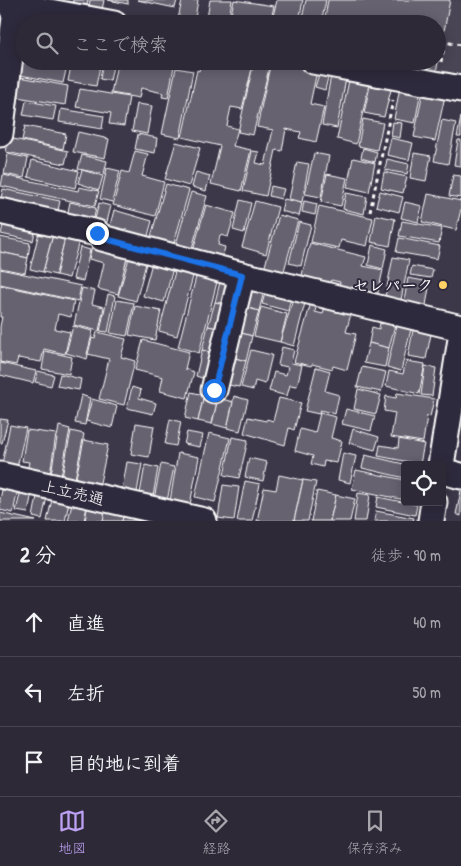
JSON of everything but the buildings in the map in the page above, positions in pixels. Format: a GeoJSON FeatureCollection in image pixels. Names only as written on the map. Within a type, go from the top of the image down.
{"type":"FeatureCollection","features":[{"type":"Feature","properties":{"kind":"street"},"geometry":{"type":"LineString","coordinates":[[0,134],[4,86],[15,18],[11,2],[72,15]]}},
{"type":"Feature","properties":{"kind":"street"},"geometry":{"type":"LineString","coordinates":[[360,70],[461,89]]}},
{"type":"Feature","properties":{"kind":"street"},"geometry":{"type":"LineString","coordinates":[[0,211],[97,233],[102,238],[242,275],[461,328]]}},
{"type":"Feature","properties":{"kind":"street"},"geometry":{"type":"LineString","coordinates":[[214,390],[242,275]]}},
{"type":"Feature","properties":{"kind":"street"},"geometry":{"type":"LineString","coordinates":[[442,461],[461,339]]}},
{"type":"Feature","properties":{"kind":"street"},"geometry":{"type":"LineString","coordinates":[[446,471],[461,476]]}},
{"type":"Feature","properties":{"kind":"street","name":"上立売通"},"geometry":{"type":"LineString","coordinates":[[0,475],[204,521]]}},
{"type":"Feature","properties":{"kind":"street"},"geometry":{"type":"LineString","coordinates":[[431,521],[433,506]]}},
{"type":"Feature","properties":{"kind":"path"},"geometry":{"type":"LineString","coordinates":[[446,42],[461,45]]}},
{"type":"Feature","properties":{"kind":"path"},"geometry":{"type":"LineString","coordinates":[[370,212],[397,77]]}},
{"type":"Feature","properties":{"kind":"shaded area"},"geometry":{"type":"Polygon","coordinates":[[[328,0],[461,0],[461,78],[420,70],[446,70],[446,15],[326,15],[328,0]]]}},
{"type":"Feature","properties":{"kind":"place","name":"セレパーク"},"geometry":{"type":"Point","coordinates":[443,285]}},
{"type":"Feature","properties":{"kind":"route"},"geometry":{"type":"LineString","coordinates":[[97,233],[102,238],[242,275],[214,390]]}}]}
